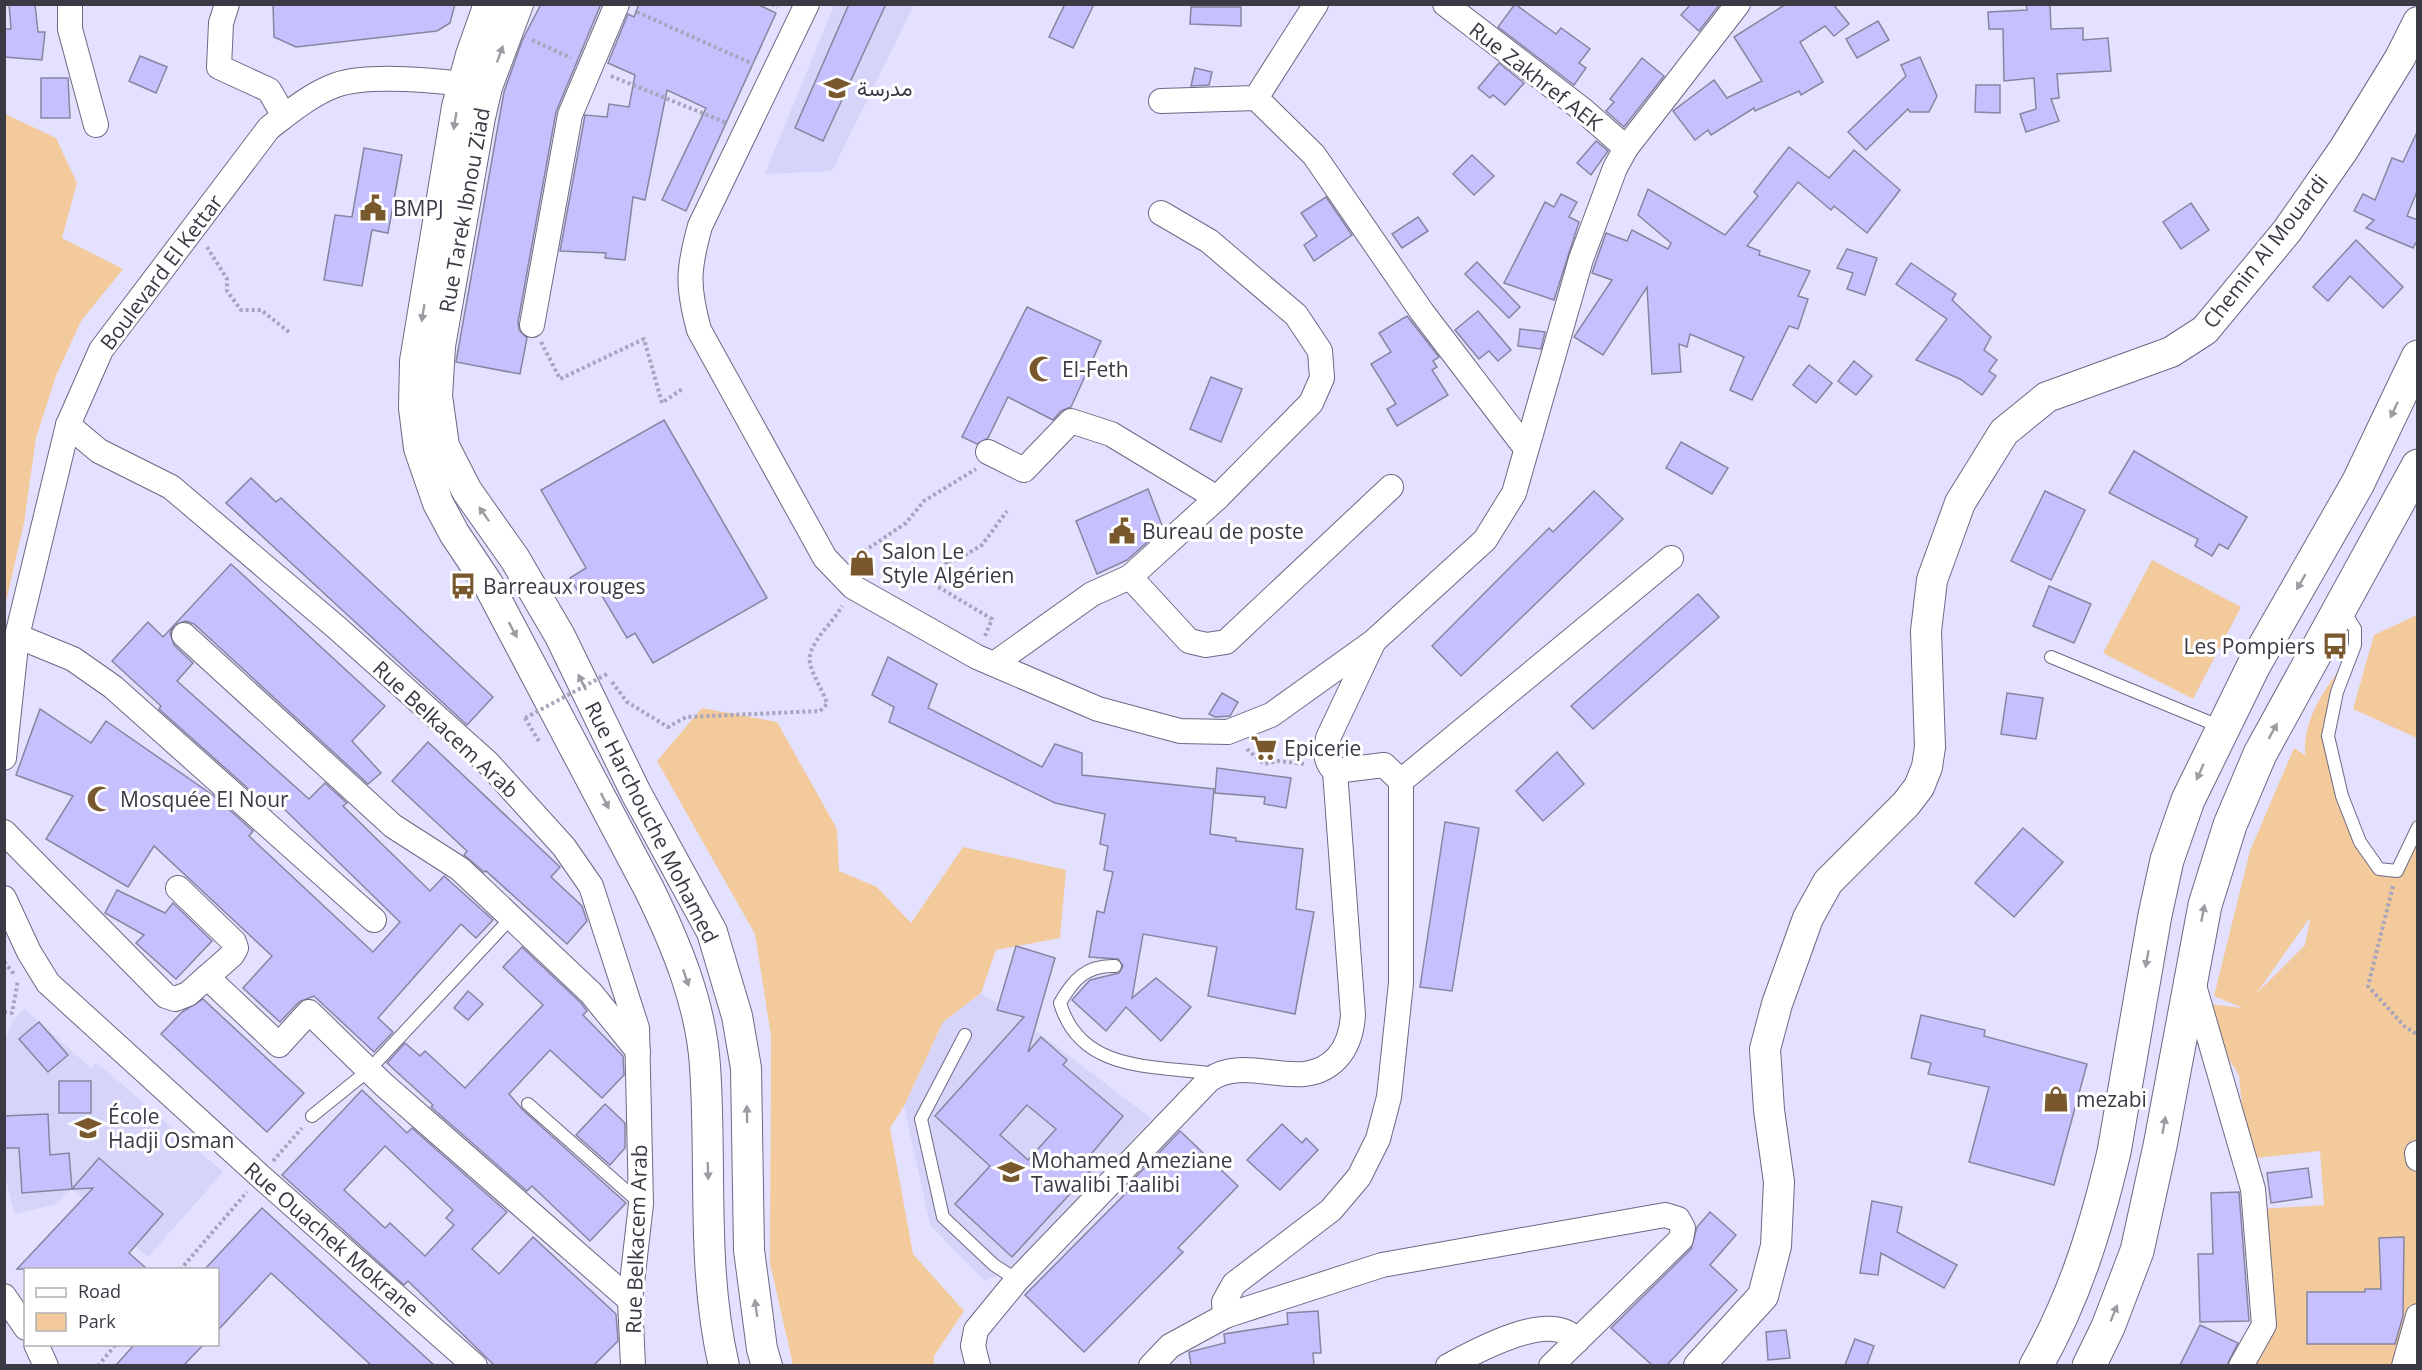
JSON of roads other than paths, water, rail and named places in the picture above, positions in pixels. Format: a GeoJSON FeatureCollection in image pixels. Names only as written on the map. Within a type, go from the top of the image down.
{"type":"FeatureCollection","features":[{"type":"Feature","properties":{"kind":"highway"},"geometry":{"type":"LineString","coordinates":[[2036,1365],[2088,1254],[2114,1152],[2155,915],[2167,860],[2188,800],[2221,727],[2358,483],[2418,357]]}},
{"type":"Feature","properties":{"kind":"highway"},"geometry":{"type":"LineString","coordinates":[[2089,1365],[2108,1327],[2137,1251],[2160,1146],[2205,905],[2216,864],[2243,789],[2418,466]]}},
{"type":"Feature","properties":{"kind":"street"},"geometry":{"type":"LineString","coordinates":[[70,4],[70,29],[96,125]]}},
{"type":"Feature","properties":{"kind":"street"},"geometry":{"type":"LineString","coordinates":[[227,4],[221,23],[219,67],[269,90],[284,116]]}},
{"type":"Feature","properties":{"kind":"street","name":"Rue Tarek Ibnou Ziad"},"geometry":{"type":"LineString","coordinates":[[427,424],[415,361],[475,85],[489,4]]}},
{"type":"Feature","properties":{"kind":"street","name":"Rue Tarek Ibnou Ziad"},"geometry":{"type":"LineString","coordinates":[[475,85],[518,4]]}},
{"type":"Feature","properties":{"kind":"street"},"geometry":{"type":"LineString","coordinates":[[807,4],[700,226],[690,264],[690,295],[699,330],[825,558],[853,587],[994,664],[1098,709],[1146,724],[1180,731],[1228,732],[1271,715],[1373,642],[1485,540],[1514,493],[1581,259],[1615,168],[1626,148],[1738,4]]}},
{"type":"Feature","properties":{"kind":"street"},"geometry":{"type":"LineString","coordinates":[[1256,98],[1316,4]]}},
{"type":"Feature","properties":{"kind":"street","name":"Rue Zakhref AEK"},"geometry":{"type":"LineString","coordinates":[[1445,4],[1583,110],[1626,148]]}},
{"type":"Feature","properties":{"kind":"street"},"geometry":{"type":"LineString","coordinates":[[532,325],[570,115],[589,66],[623,7]]}},
{"type":"Feature","properties":{"kind":"street","name":"Chemin Al Mouardi"},"geometry":{"type":"LineString","coordinates":[[1699,1365],[1763,1296],[1773,1256],[1779,1182],[1769,1110],[1765,1049],[1777,1004],[1808,918],[1828,882],[1906,804],[1919,787],[1926,767],[1930,747],[1926,631],[1932,580],[1960,503],[2004,432],[2047,397],[2171,352],[2205,330],[2287,231],[2344,149],[2400,58],[2418,22]]}},
{"type":"Feature","properties":{"kind":"street","name":"Boulevard El Kettar"},"geometry":{"type":"LineString","coordinates":[[4,758],[17,636],[69,425],[101,350],[269,128],[303,102],[337,84],[376,79],[475,85]]}},
{"type":"Feature","properties":{"kind":"street"},"geometry":{"type":"LineString","coordinates":[[1161,100],[1256,98],[1314,155],[1422,312],[1526,447]]}},
{"type":"Feature","properties":{"kind":"street"},"geometry":{"type":"LineString","coordinates":[[994,664],[1092,594],[1130,577],[1217,498],[1311,403],[1322,378],[1320,351],[1296,315],[1209,241],[1161,213]]}},
{"type":"Feature","properties":{"kind":"street"},"geometry":{"type":"LineString","coordinates":[[992,454],[1024,470],[1071,421],[1111,434],[1217,498]]}},
{"type":"Feature","properties":{"kind":"street","name":"Rue Harchouche Mohamed"},"geometry":{"type":"LineString","coordinates":[[427,424],[425,468],[438,503],[454,533],[488,584],[600,793],[672,937],[693,997],[705,1064],[714,1324],[724,1365]]}},
{"type":"Feature","properties":{"kind":"street","name":"Rue Harchouche Mohamed"},"geometry":{"type":"LineString","coordinates":[[427,424],[444,446],[454,468],[515,559],[560,636],[636,792],[712,932],[737,1016],[746,1068],[749,1250],[762,1349],[767,1365]]}},
{"type":"Feature","properties":{"kind":"street","name":"Rue Belkacem Arab"},"geometry":{"type":"LineString","coordinates":[[69,425],[99,451],[171,487],[336,627],[504,780],[564,847],[591,886],[637,1028],[641,1204],[630,1300],[633,1365]]}},
{"type":"Feature","properties":{"kind":"street"},"geometry":{"type":"LineString","coordinates":[[1130,577],[1189,641],[1206,645],[1226,642],[1391,487]]}},
{"type":"Feature","properties":{"kind":"street"},"geometry":{"type":"LineString","coordinates":[[1401,781],[1671,558]]}},
{"type":"Feature","properties":{"kind":"street"},"geometry":{"type":"LineString","coordinates":[[184,635],[393,826],[460,869],[591,993],[638,1051]]}},
{"type":"Feature","properties":{"kind":"street"},"geometry":{"type":"LineString","coordinates":[[17,636],[73,659],[113,687],[374,920]]}},
{"type":"Feature","properties":{"kind":"street"},"geometry":{"type":"LineString","coordinates":[[978,1365],[973,1346],[976,1330],[1017,1280],[1217,1074],[1236,1068],[1277,1074],[1308,1074],[1332,1062],[1348,1041],[1353,1015],[1335,771],[1329,766],[1326,754],[1328,738],[1373,642]]}},
{"type":"Feature","properties":{"kind":"street"},"geometry":{"type":"LineString","coordinates":[[1225,1316],[1224,1302],[1234,1284],[1331,1210],[1359,1177],[1378,1139],[1389,1097],[1401,983],[1401,781],[1384,765],[1335,771]]}},
{"type":"Feature","properties":{"kind":"street"},"geometry":{"type":"LineString","coordinates":[[4,832],[166,996],[175,999],[188,994],[232,955],[236,948],[234,942],[178,888]]}},
{"type":"Feature","properties":{"kind":"street","name":"Rue Ouachek Mokrane"},"geometry":{"type":"LineString","coordinates":[[4,898],[29,952],[48,983],[260,1176],[475,1365]]}},
{"type":"Feature","properties":{"kind":"street"},"geometry":{"type":"LineString","coordinates":[[207,976],[279,1045],[309,1012],[369,1070],[630,1300]]}},
{"type":"Feature","properties":{"kind":"street"},"geometry":{"type":"LineString","coordinates":[[2192,976],[2253,1189],[2264,1325],[2241,1365]]}},
{"type":"Feature","properties":{"kind":"street"},"geometry":{"type":"LineString","coordinates":[[2417,1153],[2418,1159]]}},
{"type":"Feature","properties":{"kind":"street"},"geometry":{"type":"LineString","coordinates":[[1151,1365],[1170,1346],[1225,1316],[1382,1265],[1665,1215],[1678,1219],[1683,1228],[1681,1239],[1551,1365]]}},
{"type":"Feature","properties":{"kind":"street"},"geometry":{"type":"LineString","coordinates":[[4,1296],[24,1325]]}},
{"type":"Feature","properties":{"kind":"street"},"geometry":{"type":"LineString","coordinates":[[2404,1365],[2418,1316]]}},
{"type":"Feature","properties":{"kind":"street"},"geometry":{"type":"LineString","coordinates":[[1448,1365],[1497,1340],[1552,1327],[1569,1332],[1577,1341]]}},
{"type":"Feature","properties":{"kind":"street"},"geometry":{"type":"LineString","coordinates":[[37,1346],[46,1365]]}},
{"type":"Feature","properties":{"kind":"lane"},"geometry":{"type":"LineString","coordinates":[[2342,607],[2355,629],[2355,645],[2337,692],[2328,736],[2342,796],[2360,842],[2379,870],[2397,871],[2418,827]]}},
{"type":"Feature","properties":{"kind":"lane"},"geometry":{"type":"LineString","coordinates":[[2051,657],[2221,727]]}},
{"type":"Feature","properties":{"kind":"lane"},"geometry":{"type":"LineString","coordinates":[[312,1116],[369,1070],[511,918]]}},
{"type":"Feature","properties":{"kind":"lane"},"geometry":{"type":"LineString","coordinates":[[1115,966],[1100,965],[1086,971],[1072,982],[1060,1003],[1066,1023],[1099,1055],[1115,1061],[1217,1074]]}},
{"type":"Feature","properties":{"kind":"lane"},"geometry":{"type":"LineString","coordinates":[[965,1035],[921,1119],[943,1217],[994,1265],[1017,1280]]}},
{"type":"Feature","properties":{"kind":"lane"},"geometry":{"type":"LineString","coordinates":[[528,1104],[641,1204]]}},
{"type":"Feature","properties":{"kind":"place","name":"مدرسة"},"geometry":{"type":"Point","coordinates":[837,88]}},
{"type":"Feature","properties":{"kind":"place","name":"BMPJ"},"geometry":{"type":"Point","coordinates":[373,208]}},
{"type":"Feature","properties":{"kind":"place","name":"El-Feth"},"geometry":{"type":"Point","coordinates":[1042,369]}},
{"type":"Feature","properties":{"kind":"place","name":"Bureau de poste"},"geometry":{"type":"Point","coordinates":[1122,531]}},
{"type":"Feature","properties":{"kind":"place","name":"Salon Le Style Algérien"},"geometry":{"type":"Point","coordinates":[862,563]}},
{"type":"Feature","properties":{"kind":"place","name":"Barreaux rouges"},"geometry":{"type":"Point","coordinates":[463,586]}},
{"type":"Feature","properties":{"kind":"place","name":"Les Pompiers"},"geometry":{"type":"Point","coordinates":[2335,646]}},
{"type":"Feature","properties":{"kind":"place","name":"Epicerie"},"geometry":{"type":"Point","coordinates":[1264,748]}},
{"type":"Feature","properties":{"kind":"place","name":"Mosquée El Nour"},"geometry":{"type":"Point","coordinates":[100,799]}},
{"type":"Feature","properties":{"kind":"place","name":"mezabi"},"geometry":{"type":"Point","coordinates":[2056,1099]}},
{"type":"Feature","properties":{"kind":"place","name":"École Hadji Osman"},"geometry":{"type":"Point","coordinates":[88,1128]}},
{"type":"Feature","properties":{"kind":"place","name":"Mohamed Ameziane Tawalibi Taalibi"},"geometry":{"type":"Point","coordinates":[1011,1172]}}]}
